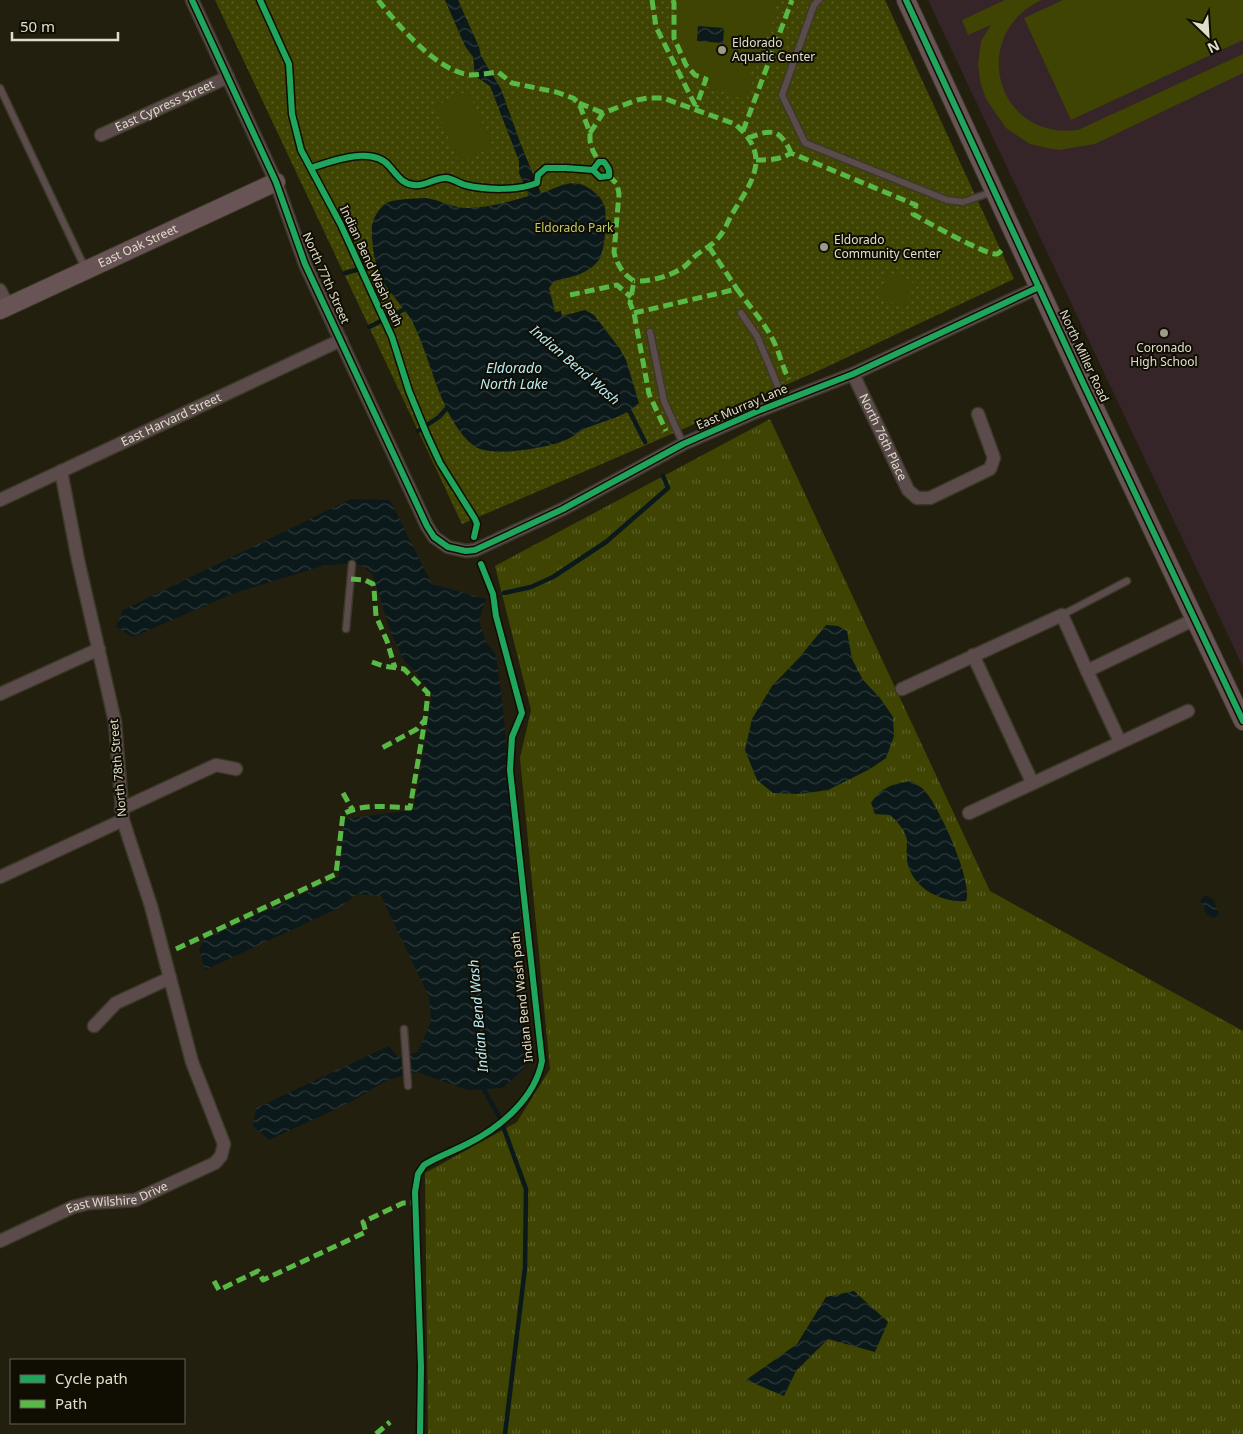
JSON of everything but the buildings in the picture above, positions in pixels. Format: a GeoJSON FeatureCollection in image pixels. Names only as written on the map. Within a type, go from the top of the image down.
{"type":"FeatureCollection","features":[{"type":"Feature","properties":{"kind":"street","name":"North 77th Street"},"geometry":{"type":"LineString","coordinates":[[192,0],[276,182],[305,264],[427,526],[441,543],[457,550]]}},
{"type":"Feature","properties":{"kind":"street","name":"North Miller Road"},"geometry":{"type":"LineString","coordinates":[[906,0],[1243,721]]}},
{"type":"Feature","properties":{"kind":"street","name":"East Cypress Street"},"geometry":{"type":"LineString","coordinates":[[102,135],[228,77]]}},
{"type":"Feature","properties":{"kind":"street","name":"East Oak Street"},"geometry":{"type":"LineString","coordinates":[[4,308],[276,182]]}},
{"type":"Feature","properties":{"kind":"street","name":"East Murray Lane"},"geometry":{"type":"LineString","coordinates":[[457,550],[475,550],[512,534],[590,496],[683,444],[784,400],[852,374],[1039,287]]}},
{"type":"Feature","properties":{"kind":"street"},"geometry":{"type":"LineString","coordinates":[[0,290],[4,308]]}},
{"type":"Feature","properties":{"kind":"street","name":"East Harvard Street"},"geometry":{"type":"LineString","coordinates":[[0,500],[341,340]]}},
{"type":"Feature","properties":{"kind":"street","name":"North 76th Place"},"geometry":{"type":"LineString","coordinates":[[852,374],[908,490],[917,498],[930,498],[990,469],[994,458],[978,414]]}},
{"type":"Feature","properties":{"kind":"street","name":"North 78th Street"},"geometry":{"type":"LineString","coordinates":[[61,471],[78,560],[100,649],[115,722],[122,814],[150,906],[192,1062],[224,1144]]}},
{"type":"Feature","properties":{"kind":"street"},"geometry":{"type":"LineString","coordinates":[[902,689],[1062,615],[1120,742]]}},
{"type":"Feature","properties":{"kind":"street"},"geometry":{"type":"LineString","coordinates":[[1087,671],[1195,620]]}},
{"type":"Feature","properties":{"kind":"street"},"geometry":{"type":"LineString","coordinates":[[0,694],[100,649]]}},
{"type":"Feature","properties":{"kind":"street"},"geometry":{"type":"LineString","coordinates":[[974,655],[1032,782]]}},
{"type":"Feature","properties":{"kind":"street"},"geometry":{"type":"LineString","coordinates":[[969,813],[1032,782],[1188,711]]}},
{"type":"Feature","properties":{"kind":"street"},"geometry":{"type":"LineString","coordinates":[[0,877],[216,765],[236,769]]}},
{"type":"Feature","properties":{"kind":"street"},"geometry":{"type":"LineString","coordinates":[[94,1026],[116,1003],[170,978]]}},
{"type":"Feature","properties":{"kind":"street","name":"East Wilshire Drive"},"geometry":{"type":"LineString","coordinates":[[0,1241],[73,1207],[89,1203],[135,1200],[215,1164],[221,1156],[224,1144]]}},
{"type":"Feature","properties":{"kind":"lane"},"geometry":{"type":"LineString","coordinates":[[819,0],[814,5],[782,96],[805,143],[950,201],[963,202],[995,191]]}},
{"type":"Feature","properties":{"kind":"lane"},"geometry":{"type":"LineString","coordinates":[[0,88],[86,271]]}},
{"type":"Feature","properties":{"kind":"lane"},"geometry":{"type":"LineString","coordinates":[[741,314],[757,336],[784,400]]}},
{"type":"Feature","properties":{"kind":"lane"},"geometry":{"type":"LineString","coordinates":[[650,332],[664,401],[683,444]]}},
{"type":"Feature","properties":{"kind":"lane"},"geometry":{"type":"LineString","coordinates":[[346,629],[352,564]]}},
{"type":"Feature","properties":{"kind":"lane"},"geometry":{"type":"LineString","coordinates":[[1062,615],[1127,582]]}},
{"type":"Feature","properties":{"kind":"lane"},"geometry":{"type":"LineString","coordinates":[[404,1029],[408,1086]]}},
{"type":"Feature","properties":{"kind":"shaded area","name":"Coronado High School"},"geometry":{"type":"Polygon","coordinates":[[[928,0],[1243,0],[1243,667],[928,0]]]}},
{"type":"Feature","properties":{"kind":"green space","name":"Eldorado Park"},"geometry":{"type":"Polygon","coordinates":[[[215,0],[885,0],[1014,279],[818,371],[462,524],[215,0]]]}},
{"type":"Feature","properties":{"kind":"green space","name":"Eldorado Aquatic Center"},"geometry":{"type":"Polygon","coordinates":[[[676,0],[781,0],[778,6],[775,6],[774,9],[777,10],[768,33],[765,33],[764,36],[767,37],[756,66],[751,65],[748,75],[754,77],[746,100],[704,85],[707,78],[696,74],[688,65],[676,35],[676,0]]]}},
{"type":"Feature","properties":{"kind":"green space"},"geometry":{"type":"Polygon","coordinates":[[[1005,0],[1041,0],[1018,16],[1004,37],[999,60],[1001,83],[1011,103],[1028,119],[1050,129],[1078,130],[1243,54],[1243,73],[1095,144],[1059,150],[1030,144],[1006,128],[986,99],[980,81],[978,64],[981,41],[991,25],[968,35],[962,20],[1005,0]]]}},
{"type":"Feature","properties":{"kind":"green space"},"geometry":{"type":"Polygon","coordinates":[[[1063,0],[1243,0],[1243,40],[1071,120],[1024,18],[1063,0]]]}},
{"type":"Feature","properties":{"kind":"green space"},"geometry":{"type":"Polygon","coordinates":[[[468,91],[493,147],[459,162],[435,106],[468,91]]]}},
{"type":"Feature","properties":{"kind":"green space"},"geometry":{"type":"Polygon","coordinates":[[[888,272],[914,283],[904,308],[878,297],[888,272]]]}},
{"type":"Feature","properties":{"kind":"green space"},"geometry":{"type":"Polygon","coordinates":[[[770,419],[990,891],[1243,1031],[1243,1434],[428,1434],[425,1173],[517,1122],[550,1069],[520,758],[531,710],[495,566],[770,419]]]}},
{"type":"Feature","properties":{"kind":"water","name":"Eldorado North Lake"},"geometry":{"type":"Polygon","coordinates":[[[445,0],[458,0],[479,47],[481,56],[501,89],[541,193],[566,184],[578,184],[588,187],[596,194],[602,201],[605,210],[604,242],[598,261],[593,266],[572,277],[554,281],[549,288],[555,312],[561,311],[562,316],[585,310],[594,315],[626,360],[639,403],[621,415],[586,428],[566,440],[533,449],[482,450],[474,446],[463,435],[445,406],[414,325],[405,310],[385,285],[374,257],[373,221],[376,214],[385,204],[395,200],[426,198],[470,208],[493,205],[529,196],[519,173],[519,161],[490,86],[475,76],[473,57],[465,46],[445,0]]]}},
{"type":"Feature","properties":{"kind":"water"},"geometry":{"type":"Polygon","coordinates":[[[698,26],[724,28],[723,43],[697,41],[698,26]]]}},
{"type":"Feature","properties":{"kind":"water"},"geometry":{"type":"Polygon","coordinates":[[[351,499],[390,500],[432,584],[486,599],[479,620],[485,640],[496,655],[503,708],[526,981],[527,1035],[524,1068],[503,1088],[468,1090],[417,1072],[387,1080],[351,1102],[269,1140],[253,1126],[256,1108],[389,1046],[398,1057],[418,1052],[431,1022],[429,997],[381,896],[358,894],[339,908],[205,970],[199,949],[205,939],[339,877],[344,819],[413,810],[432,694],[404,661],[390,630],[373,575],[361,565],[322,566],[232,594],[133,637],[116,627],[123,610],[351,499]]]}},
{"type":"Feature","properties":{"kind":"water"},"geometry":{"type":"Polygon","coordinates":[[[826,625],[838,626],[847,631],[852,659],[863,680],[880,698],[893,717],[894,736],[886,758],[870,769],[828,790],[800,794],[773,793],[757,780],[745,750],[752,719],[772,686],[798,659],[826,625]]]}},
{"type":"Feature","properties":{"kind":"water"},"geometry":{"type":"Polygon","coordinates":[[[911,781],[930,798],[946,827],[965,878],[966,901],[956,901],[937,896],[921,885],[914,878],[910,870],[907,857],[907,840],[903,829],[890,815],[875,814],[871,803],[879,793],[898,783],[911,781]]]}},
{"type":"Feature","properties":{"kind":"water"},"geometry":{"type":"Polygon","coordinates":[[[1205,895],[1213,899],[1219,913],[1216,917],[1213,918],[1205,914],[1207,912],[1204,911],[1205,907],[1200,901],[1205,895]]]}},
{"type":"Feature","properties":{"kind":"water"},"geometry":{"type":"Polygon","coordinates":[[[854,1291],[888,1322],[875,1352],[828,1339],[796,1371],[784,1396],[746,1380],[797,1344],[826,1297],[854,1291]]]}},
{"type":"Feature","properties":{"kind":"waterway"},"geometry":{"type":"LineString","coordinates":[[345,273],[378,267]]}},
{"type":"Feature","properties":{"kind":"waterway"},"geometry":{"type":"LineString","coordinates":[[369,327],[403,310]]}},
{"type":"Feature","properties":{"kind":"waterway"},"geometry":{"type":"LineString","coordinates":[[418,431],[439,417],[447,408]]}},
{"type":"Feature","properties":{"kind":"waterway","name":"Indian Bend Wash"},"geometry":{"type":"LineString","coordinates":[[625,408],[630,412],[645,442]]}},
{"type":"Feature","properties":{"kind":"waterway","name":"Indian Bend Wash"},"geometry":{"type":"LineString","coordinates":[[504,593],[531,587],[553,577],[606,542],[668,488],[663,476]]}},
{"type":"Feature","properties":{"kind":"waterway","name":"Indian Bend Wash"},"geometry":{"type":"LineString","coordinates":[[484,1085],[484,1090],[500,1118],[526,1189],[525,1268],[505,1434]]}},
{"type":"Feature","properties":{"kind":"marked path"},"geometry":{"type":"LineString","coordinates":[[378,0],[419,46],[445,66],[471,75],[498,72],[512,83],[556,92],[573,98],[579,103],[590,133],[593,151],[599,162]]}},
{"type":"Feature","properties":{"kind":"marked path"},"geometry":{"type":"LineString","coordinates":[[652,0],[656,27],[697,109]]}},
{"type":"Feature","properties":{"kind":"marked path"},"geometry":{"type":"LineString","coordinates":[[673,0],[674,38],[686,65],[695,75],[706,79],[696,107]]}},
{"type":"Feature","properties":{"kind":"marked path"},"geometry":{"type":"LineString","coordinates":[[743,131],[792,0]]}},
{"type":"Feature","properties":{"kind":"marked path"},"geometry":{"type":"LineString","coordinates":[[590,133],[603,113],[637,100],[663,98],[735,124],[753,147],[756,158],[752,179],[717,240],[674,273],[654,279],[634,281]]}},
{"type":"Feature","properties":{"kind":"marked path"},"geometry":{"type":"LineString","coordinates":[[579,103],[603,113]]}},
{"type":"Feature","properties":{"kind":"marked path"},"geometry":{"type":"LineString","coordinates":[[748,138],[763,133],[774,133],[783,139],[791,153]]}},
{"type":"Feature","properties":{"kind":"marked path"},"geometry":{"type":"LineString","coordinates":[[756,160],[770,160],[791,153],[916,205],[913,214],[981,250],[997,254],[1003,249]]}},
{"type":"Feature","properties":{"kind":"marked path"},"geometry":{"type":"LineString","coordinates":[[609,176],[617,184],[619,194],[614,252],[621,269],[634,281],[630,303],[634,313],[649,394],[666,431]]}},
{"type":"Feature","properties":{"kind":"marked path"},"geometry":{"type":"LineString","coordinates":[[709,247],[737,289]]}},
{"type":"Feature","properties":{"kind":"marked path"},"geometry":{"type":"LineString","coordinates":[[570,295],[617,285],[631,297]]}},
{"type":"Feature","properties":{"kind":"marked path"},"geometry":{"type":"LineString","coordinates":[[634,313],[737,289],[762,321],[776,347],[789,379]]}},
{"type":"Feature","properties":{"kind":"marked path"},"geometry":{"type":"LineString","coordinates":[[351,579],[365,580],[373,584],[376,616],[387,641],[395,668]]}},
{"type":"Feature","properties":{"kind":"marked path"},"geometry":{"type":"LineString","coordinates":[[372,662],[383,666],[404,669],[428,693],[425,720],[417,729],[380,749]]}},
{"type":"Feature","properties":{"kind":"marked path"},"geometry":{"type":"LineString","coordinates":[[176,949],[336,874],[343,814],[367,807],[410,808],[425,720]]}},
{"type":"Feature","properties":{"kind":"marked path"},"geometry":{"type":"LineString","coordinates":[[343,793],[352,809]]}},
{"type":"Feature","properties":{"kind":"marked path"},"geometry":{"type":"LineString","coordinates":[[214,1281],[219,1290],[258,1271],[263,1280],[366,1232],[363,1222],[403,1203],[415,1203]]}},
{"type":"Feature","properties":{"kind":"marked path"},"geometry":{"type":"LineString","coordinates":[[376,1434],[390,1422]]}},
{"type":"Feature","properties":{"kind":"cycle path"},"geometry":{"type":"LineString","coordinates":[[192,0],[276,182],[305,264],[427,526],[434,537],[448,547],[466,551],[475,550],[563,509],[683,444],[758,411],[853,374],[1039,287]]}},
{"type":"Feature","properties":{"kind":"cycle path","name":"Indian Bend Wash path"},"geometry":{"type":"LineString","coordinates":[[260,0],[289,64],[292,114],[301,150],[341,225],[392,337],[409,391],[440,463],[475,519],[477,524],[474,537]]}},
{"type":"Feature","properties":{"kind":"cycle path"},"geometry":{"type":"LineString","coordinates":[[906,0],[1083,383],[1243,721]]}},
{"type":"Feature","properties":{"kind":"cycle path"},"geometry":{"type":"LineString","coordinates":[[311,168],[352,157],[373,157],[383,160],[406,183],[422,185],[447,178],[473,187],[492,189],[529,186],[537,183],[538,175],[546,168],[593,170],[600,177],[609,176],[604,162],[599,162],[593,170]]}},
{"type":"Feature","properties":{"kind":"cycle path","name":"Indian Bend Wash path"},"geometry":{"type":"LineString","coordinates":[[420,1434],[421,1367],[415,1192],[418,1174],[424,1165],[493,1129],[515,1110],[532,1087],[542,1061],[510,770],[512,737],[522,713],[496,616],[493,594],[481,564]]}},
{"type":"Feature","properties":{"kind":"place","name":"Eldorado Aquatic Center"},"geometry":{"type":"Point","coordinates":[722,50]}},
{"type":"Feature","properties":{"kind":"place","name":"Eldorado Community Center"},"geometry":{"type":"Point","coordinates":[824,247]}},
{"type":"Feature","properties":{"kind":"place","name":"Coronado High School"},"geometry":{"type":"Point","coordinates":[1164,333]}}]}
